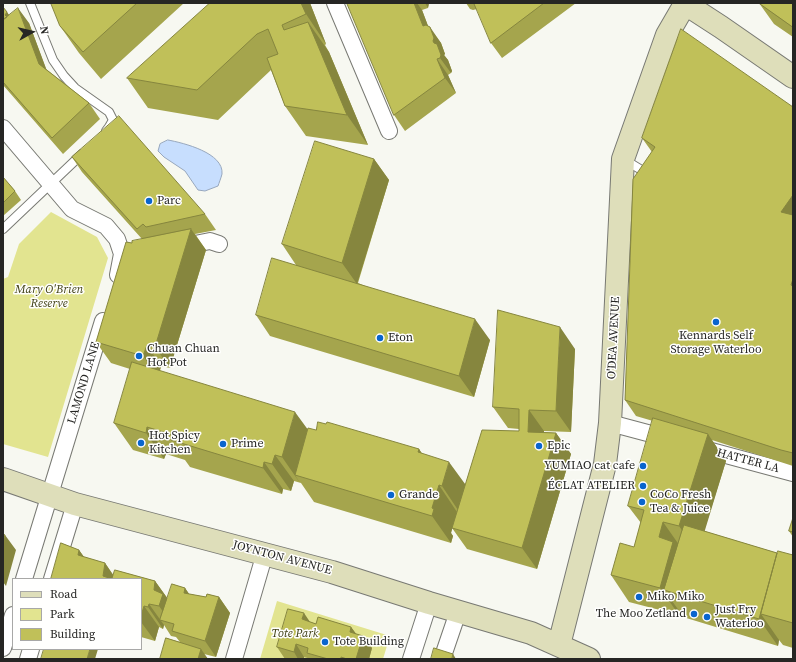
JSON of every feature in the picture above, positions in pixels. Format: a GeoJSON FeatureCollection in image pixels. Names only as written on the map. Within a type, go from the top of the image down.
{"type":"FeatureCollection","features":[{"type":"Feature","properties":{"kind":"street"},"geometry":{"type":"LineString","coordinates":[[335,3],[389,131]]}},
{"type":"Feature","properties":{"kind":"street"},"geometry":{"type":"LineString","coordinates":[[685,3],[721,26],[793,77]]}},
{"type":"Feature","properties":{"kind":"street","name":"O'DEA AVENUE"},"geometry":{"type":"LineString","coordinates":[[559,645],[606,464],[610,423],[623,159],[667,35],[685,3]]}},
{"type":"Feature","properties":{"kind":"street"},"geometry":{"type":"LineString","coordinates":[[3,128],[72,209],[106,226],[117,239],[122,254],[122,261],[114,288]]}},
{"type":"Feature","properties":{"kind":"street"},"geometry":{"type":"LineString","coordinates":[[166,250],[210,241],[219,244]]}},
{"type":"Feature","properties":{"kind":"street"},"geometry":{"type":"LineString","coordinates":[[122,261],[138,256]]}},
{"type":"Feature","properties":{"kind":"street","name":"LAMOND LANE"},"geometry":{"type":"LineString","coordinates":[[24,578],[107,310]]}},
{"type":"Feature","properties":{"kind":"street","name":"HATTER LA"},"geometry":{"type":"LineString","coordinates":[[610,423],[793,473]]}},
{"type":"Feature","properties":{"kind":"street","name":"JOYNTON AVENUE"},"geometry":{"type":"LineString","coordinates":[[3,479],[76,504],[332,572],[530,633],[559,645]]}},
{"type":"Feature","properties":{"kind":"street"},"geometry":{"type":"LineString","coordinates":[[52,578],[76,504]]}},
{"type":"Feature","properties":{"kind":"street"},"geometry":{"type":"LineString","coordinates":[[234,659],[265,553]]}},
{"type":"Feature","properties":{"kind":"street"},"geometry":{"type":"LineString","coordinates":[[411,659],[429,603]]}},
{"type":"Feature","properties":{"kind":"street"},"geometry":{"type":"LineString","coordinates":[[442,659],[458,612]]}},
{"type":"Feature","properties":{"kind":"street"},"geometry":{"type":"LineString","coordinates":[[3,648],[12,618]]}},
{"type":"Feature","properties":{"kind":"street"},"geometry":{"type":"LineString","coordinates":[[559,645],[589,659]]}},
{"type":"Feature","properties":{"kind":"lane"},"geometry":{"type":"LineString","coordinates":[[30,3],[53,60],[64,76],[75,88],[109,112],[113,120],[99,138]]}},
{"type":"Feature","properties":{"kind":"lane"},"geometry":{"type":"LineString","coordinates":[[3,228],[88,148]]}},
{"type":"Feature","properties":{"kind":"lane"},"geometry":{"type":"LineString","coordinates":[[623,159],[655,178]]}},
{"type":"Feature","properties":{"kind":"green space","name":"Mary O'Brien Reserve"},"geometry":{"type":"Polygon","coordinates":[[[51,212],[97,237],[108,258],[48,457],[3,444],[3,279],[8,277],[19,244],[51,212]]]}},
{"type":"Feature","properties":{"kind":"green space","name":"Tote Park"},"geometry":{"type":"Polygon","coordinates":[[[277,601],[390,636],[383,659],[260,659],[277,601]]]}},
{"type":"Feature","properties":{"kind":"water"},"geometry":{"type":"Polygon","coordinates":[[[168,140],[202,150],[217,160],[221,167],[222,174],[218,186],[205,191],[198,190],[185,171],[164,157],[158,151],[160,144],[168,140]]]}},
{"type":"Feature","properties":{"kind":"building"},"geometry":{"type":"Polygon","coordinates":[[[51,3],[137,3],[83,52],[60,26],[51,3]]]}},
{"type":"Feature","properties":{"kind":"building"},"geometry":{"type":"Polygon","coordinates":[[[210,3],[301,3],[306,14],[282,25],[284,30],[308,22],[347,115],[285,106],[267,58],[278,54],[268,29],[257,34],[197,90],[127,78],[210,3]]]}},
{"type":"Feature","properties":{"kind":"building"},"geometry":{"type":"Polygon","coordinates":[[[347,3],[414,3],[423,26],[426,25],[430,27],[434,38],[433,41],[437,44],[441,55],[440,58],[437,59],[445,78],[394,115],[347,3]]]}},
{"type":"Feature","properties":{"kind":"building"},"geometry":{"type":"Polygon","coordinates":[[[474,3],[544,3],[491,43],[474,3]]]}},
{"type":"Feature","properties":{"kind":"building"},"geometry":{"type":"Polygon","coordinates":[[[759,3],[793,3],[793,27],[759,3]]]}},
{"type":"Feature","properties":{"kind":"building"},"geometry":{"type":"Polygon","coordinates":[[[3,7],[7,12],[5,15],[7,17],[3,20],[3,7]]]}},
{"type":"Feature","properties":{"kind":"building"},"geometry":{"type":"Polygon","coordinates":[[[18,8],[39,64],[89,103],[52,138],[3,82],[3,20],[18,8]]]}},
{"type":"Feature","properties":{"kind":"building","name":"Kennards Self Storage Waterloo"},"geometry":{"type":"Polygon","coordinates":[[[681,29],[793,107],[793,195],[781,212],[793,215],[793,279],[791,285],[793,286],[793,453],[625,400],[633,179],[655,147],[642,138],[681,29]]]}},
{"type":"Feature","properties":{"kind":"building","name":"Parc"},"geometry":{"type":"Polygon","coordinates":[[[119,116],[205,214],[146,227],[143,224],[137,229],[72,157],[119,116]]]}},
{"type":"Feature","properties":{"kind":"building"},"geometry":{"type":"Polygon","coordinates":[[[315,141],[374,159],[342,263],[282,244],[315,141]]]}},
{"type":"Feature","properties":{"kind":"building"},"geometry":{"type":"Polygon","coordinates":[[[3,177],[15,191],[3,203],[3,177]]]}},
{"type":"Feature","properties":{"kind":"building"},"geometry":{"type":"Polygon","coordinates":[[[191,229],[155,347],[147,345],[143,356],[96,342],[126,242],[132,243],[132,241],[191,229]]]}},
{"type":"Feature","properties":{"kind":"building","name":"Eton"},"geometry":{"type":"Polygon","coordinates":[[[272,258],[475,319],[459,376],[256,315],[272,258]]]}},
{"type":"Feature","properties":{"kind":"building","name":"Epic"},"geometry":{"type":"Polygon","coordinates":[[[498,310],[560,327],[556,411],[529,410],[528,432],[556,433],[522,548],[452,528],[482,430],[519,431],[519,409],[493,407],[498,310]]]}},
{"type":"Feature","properties":{"kind":"building"},"geometry":{"type":"Polygon","coordinates":[[[132,362],[295,412],[282,457],[275,455],[272,464],[264,462],[263,468],[171,440],[173,435],[147,427],[146,433],[114,423],[132,362]]]}},
{"type":"Feature","properties":{"kind":"building"},"geometry":{"type":"Polygon","coordinates":[[[653,418],[708,434],[679,526],[663,522],[659,537],[673,542],[660,588],[611,575],[620,543],[634,547],[644,510],[628,506],[653,418]]]}},
{"type":"Feature","properties":{"kind":"building"},"geometry":{"type":"Polygon","coordinates":[[[318,422],[326,424],[327,422],[419,449],[418,452],[449,462],[442,486],[439,485],[432,508],[434,509],[432,516],[295,475],[308,428],[316,430],[318,422]]]}},
{"type":"Feature","properties":{"kind":"building"},"geometry":{"type":"Polygon","coordinates":[[[793,518],[793,532],[789,531],[793,518]]]}},
{"type":"Feature","properties":{"kind":"building"},"geometry":{"type":"Polygon","coordinates":[[[684,525],[777,553],[759,619],[664,590],[684,525]]]}},
{"type":"Feature","properties":{"kind":"building"},"geometry":{"type":"Polygon","coordinates":[[[61,543],[79,550],[78,555],[105,563],[103,576],[109,578],[51,578],[61,543]]]}},
{"type":"Feature","properties":{"kind":"building"},"geometry":{"type":"Polygon","coordinates":[[[778,551],[793,555],[793,623],[761,614],[778,551]]]}},
{"type":"Feature","properties":{"kind":"building"},"geometry":{"type":"Polygon","coordinates":[[[115,570],[155,581],[154,590],[163,594],[159,606],[149,604],[148,607],[144,606],[142,613],[142,578],[112,578],[115,570]]]}},
{"type":"Feature","properties":{"kind":"building"},"geometry":{"type":"Polygon","coordinates":[[[172,584],[185,588],[184,593],[206,597],[207,594],[219,597],[205,641],[172,631],[174,624],[160,620],[172,584]]]}},
{"type":"Feature","properties":{"kind":"building","name":"Tote Building"},"geometry":{"type":"Polygon","coordinates":[[[288,609],[304,613],[302,619],[316,624],[318,617],[351,627],[350,632],[363,636],[356,659],[341,657],[341,659],[328,659],[307,653],[308,648],[296,644],[294,652],[277,647],[288,609]]]}},
{"type":"Feature","properties":{"kind":"building"},"geometry":{"type":"Polygon","coordinates":[[[166,638],[201,649],[198,659],[160,659],[166,638]]]}},
{"type":"Feature","properties":{"kind":"building"},"geometry":{"type":"Polygon","coordinates":[[[434,648],[453,654],[453,659],[431,659],[434,648]]]}},
{"type":"Feature","properties":{"kind":"building"},"geometry":{"type":"Polygon","coordinates":[[[44,650],[90,650],[87,659],[41,659],[44,650]]]}},
{"type":"Feature","properties":{"kind":"place","name":"Parc"},"geometry":{"type":"Point","coordinates":[149,201]}},
{"type":"Feature","properties":{"kind":"place","name":"Kennards Self Storage Waterloo"},"geometry":{"type":"Point","coordinates":[716,322]}},
{"type":"Feature","properties":{"kind":"place","name":"Eton"},"geometry":{"type":"Point","coordinates":[380,338]}},
{"type":"Feature","properties":{"kind":"place","name":"Chuan Chuan Hot Pot"},"geometry":{"type":"Point","coordinates":[139,356]}},
{"type":"Feature","properties":{"kind":"place","name":"Hot Spicy Kitchen"},"geometry":{"type":"Point","coordinates":[141,443]}},
{"type":"Feature","properties":{"kind":"place","name":"Prime"},"geometry":{"type":"Point","coordinates":[223,444]}},
{"type":"Feature","properties":{"kind":"place","name":"Epic"},"geometry":{"type":"Point","coordinates":[539,446]}},
{"type":"Feature","properties":{"kind":"place","name":"YUMIAO cat cafe"},"geometry":{"type":"Point","coordinates":[643,466]}},
{"type":"Feature","properties":{"kind":"place","name":"ÉCLAT ATELIER"},"geometry":{"type":"Point","coordinates":[643,486]}},
{"type":"Feature","properties":{"kind":"place","name":"Grande"},"geometry":{"type":"Point","coordinates":[391,495]}},
{"type":"Feature","properties":{"kind":"place","name":"CoCo Fresh Tea & Juice"},"geometry":{"type":"Point","coordinates":[642,502]}},
{"type":"Feature","properties":{"kind":"place","name":"Miko Miko"},"geometry":{"type":"Point","coordinates":[639,597]}},
{"type":"Feature","properties":{"kind":"place","name":"The Moo Zetland"},"geometry":{"type":"Point","coordinates":[694,614]}},
{"type":"Feature","properties":{"kind":"place","name":"Just Fry Waterloo"},"geometry":{"type":"Point","coordinates":[707,617]}},
{"type":"Feature","properties":{"kind":"place","name":"Tote Building"},"geometry":{"type":"Point","coordinates":[325,642]}}]}
